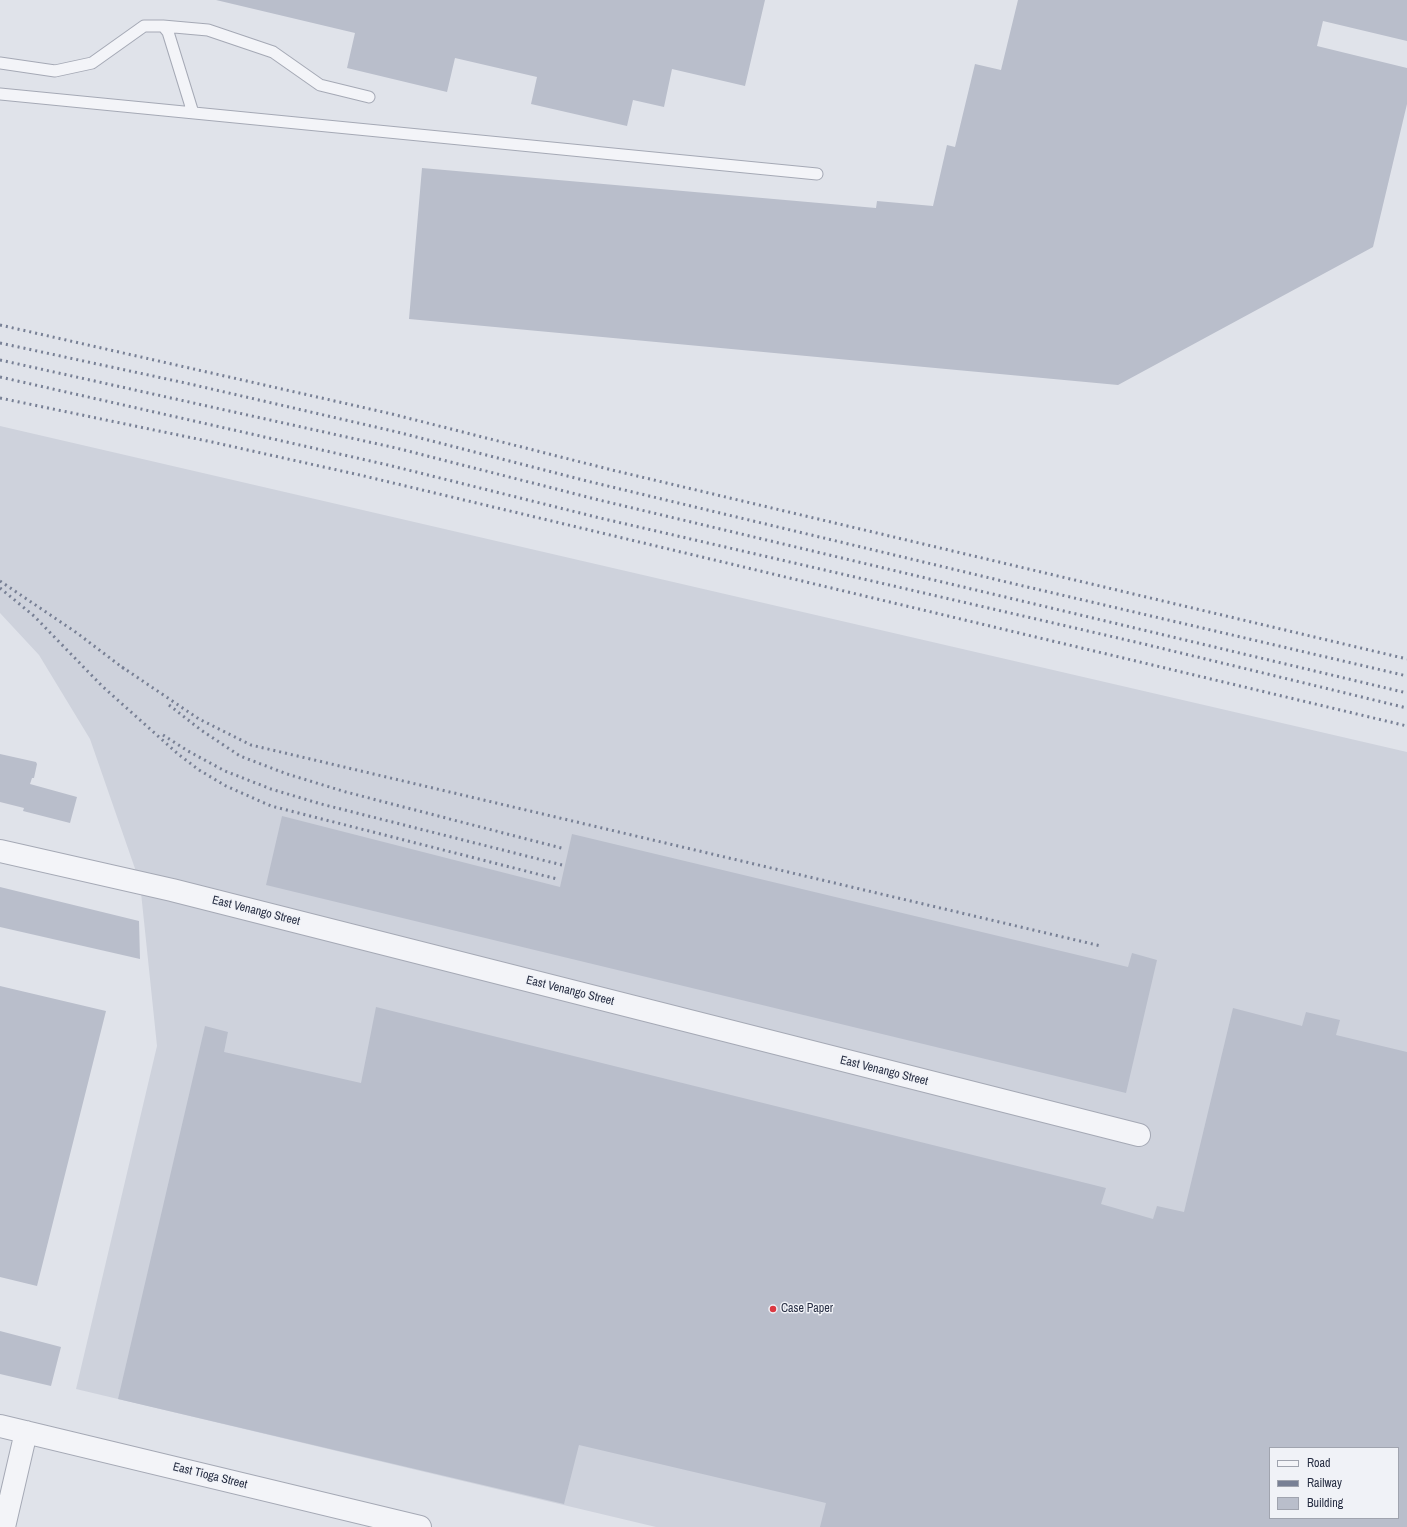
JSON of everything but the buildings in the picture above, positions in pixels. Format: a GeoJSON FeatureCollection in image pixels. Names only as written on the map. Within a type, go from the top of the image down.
{"type":"FeatureCollection","features":[{"type":"Feature","properties":{"kind":"street","name":"East Venango Street"},"geometry":{"type":"LineString","coordinates":[[0,851],[172,890],[1139,1135]]}},
{"type":"Feature","properties":{"kind":"street","name":"East Tioga Street"},"geometry":{"type":"LineString","coordinates":[[0,1426],[420,1527]]}},
{"type":"Feature","properties":{"kind":"street"},"geometry":{"type":"LineString","coordinates":[[4,1527],[26,1432]]}},
{"type":"Feature","properties":{"kind":"lane"},"geometry":{"type":"LineString","coordinates":[[0,63],[55,71],[92,63],[144,26],[208,30],[274,52],[320,86],[369,97]]}},
{"type":"Feature","properties":{"kind":"lane"},"geometry":{"type":"LineString","coordinates":[[163,26],[168,32],[193,113]]}},
{"type":"Feature","properties":{"kind":"lane"},"geometry":{"type":"LineString","coordinates":[[0,94],[817,174]]}},
{"type":"Feature","properties":{"kind":"shaded area","name":"Case Paper"},"geometry":{"type":"Polygon","coordinates":[[[0,426],[1407,752],[1407,1527],[656,1527],[76,1389],[157,1046],[140,883],[90,739],[39,655],[0,613],[0,426]]]}},
{"type":"Feature","properties":{"kind":"railway"},"geometry":{"type":"LineString","coordinates":[[0,325],[392,414],[612,470],[1407,659]]}},
{"type":"Feature","properties":{"kind":"railway"},"geometry":{"type":"LineString","coordinates":[[0,343],[190,384],[397,432],[587,481],[1019,585],[1407,676]]}},
{"type":"Feature","properties":{"kind":"railway"},"geometry":{"type":"LineString","coordinates":[[0,360],[396,448],[599,500],[1407,693]]}},
{"type":"Feature","properties":{"kind":"railway"},"geometry":{"type":"LineString","coordinates":[[0,377],[388,465],[600,518],[1144,644],[1407,708]]}},
{"type":"Feature","properties":{"kind":"railway"},"geometry":{"type":"LineString","coordinates":[[0,398],[212,442],[364,476],[1407,726]]}},
{"type":"Feature","properties":{"kind":"railway"},"geometry":{"type":"LineString","coordinates":[[0,581],[77,633],[127,671]]}},
{"type":"Feature","properties":{"kind":"railway"},"geometry":{"type":"LineString","coordinates":[[0,588],[34,616],[102,686],[178,754],[199,770],[226,786],[271,806],[557,879]]}},
{"type":"Feature","properties":{"kind":"railway"},"geometry":{"type":"LineString","coordinates":[[122,667],[199,719],[251,745],[1101,946]]}},
{"type":"Feature","properties":{"kind":"railway"},"geometry":{"type":"LineString","coordinates":[[169,705],[201,730],[240,756],[287,774],[346,792],[565,849]]}},
{"type":"Feature","properties":{"kind":"railway"},"geometry":{"type":"LineString","coordinates":[[163,735],[188,751],[225,771],[271,789],[321,804],[562,865]]}},
{"type":"Feature","properties":{"kind":"place","name":"Case Paper"},"geometry":{"type":"Point","coordinates":[773,1309]}}]}
